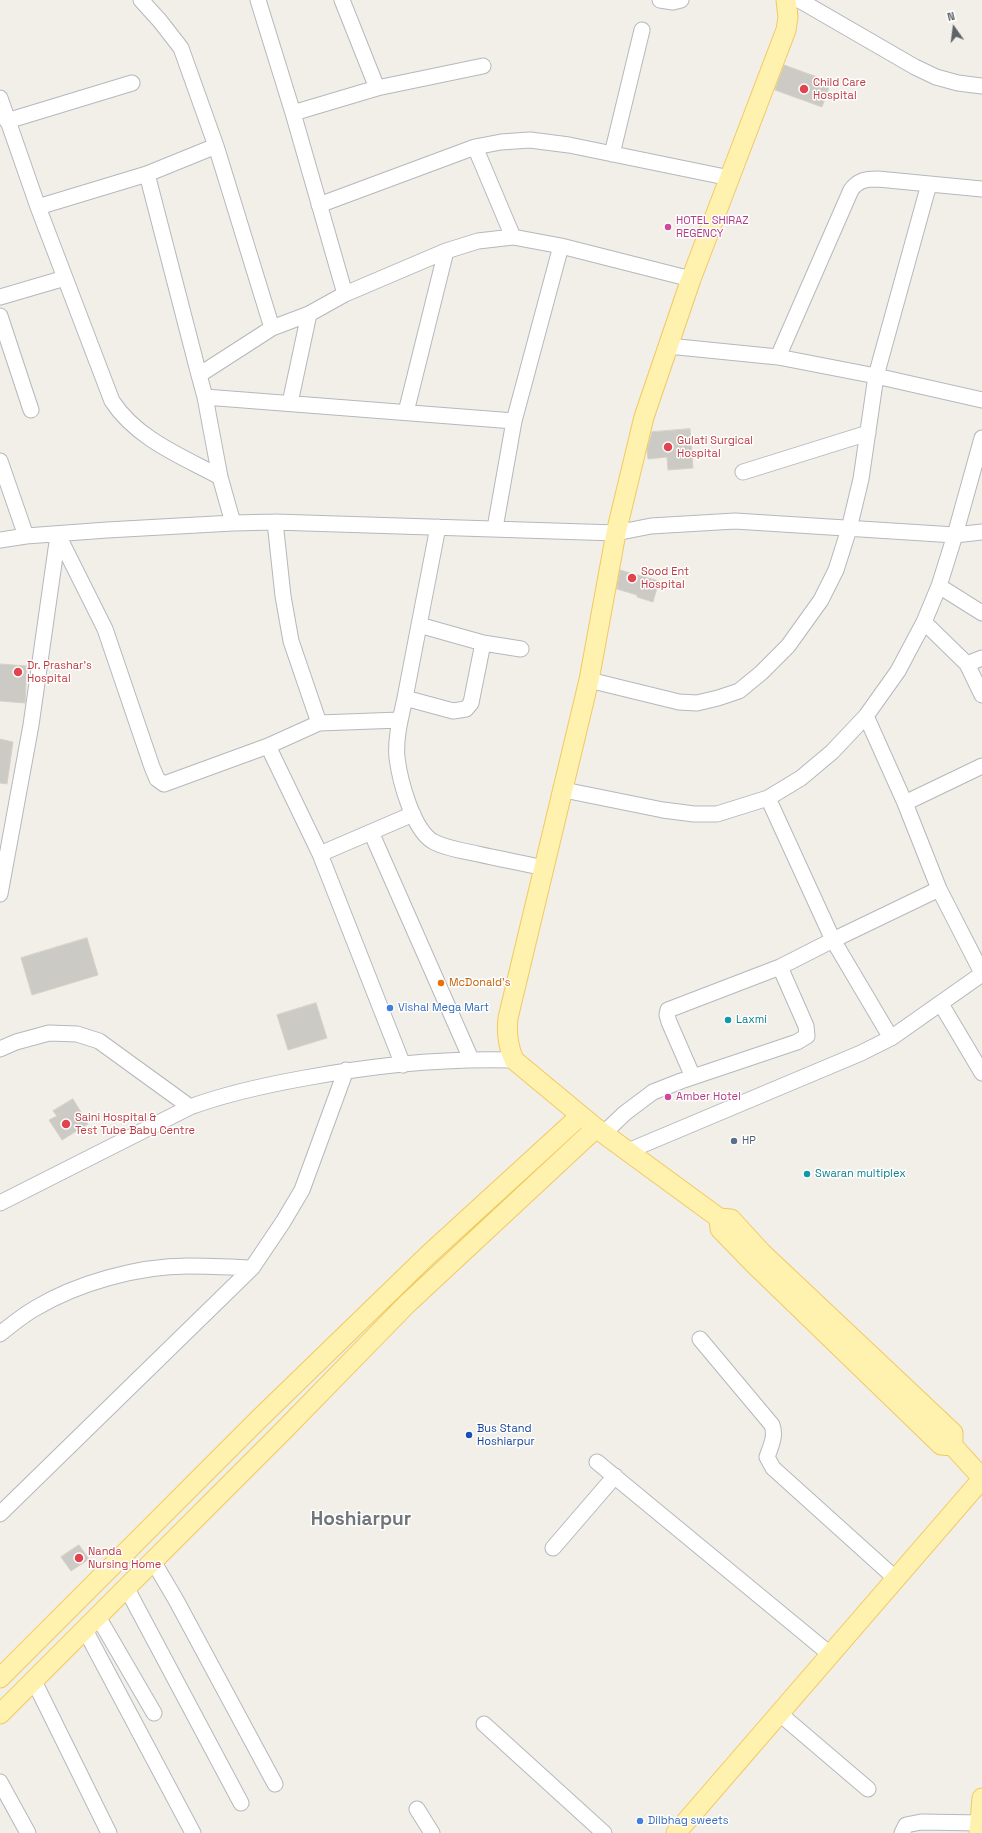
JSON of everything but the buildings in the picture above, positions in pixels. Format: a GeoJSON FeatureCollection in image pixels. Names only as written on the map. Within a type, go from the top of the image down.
{"type":"FeatureCollection","features":[{"type":"Feature","properties":{"kind":"main road"},"geometry":{"type":"LineString","coordinates":[[676,1833],[982,1478],[953,1446],[953,1433],[762,1253],[730,1219],[719,1218],[580,1116],[514,1060],[508,1046],[508,1018],[564,790],[589,680],[616,533],[644,417],[691,278],[786,30],[788,17],[786,0]]}},
{"type":"Feature","properties":{"kind":"main road"},"geometry":{"type":"LineString","coordinates":[[0,1678],[261,1417],[428,1255],[580,1116]]}},
{"type":"Feature","properties":{"kind":"main road"},"geometry":{"type":"LineString","coordinates":[[0,1714],[33,1679],[153,1561],[407,1304],[501,1215],[600,1131]]}},
{"type":"Feature","properties":{"kind":"main road"},"geometry":{"type":"LineString","coordinates":[[487,1201],[501,1215]]}},
{"type":"Feature","properties":{"kind":"main road"},"geometry":{"type":"LineString","coordinates":[[980,1826],[982,1798]]}},
{"type":"Feature","properties":{"kind":"street"},"geometry":{"type":"LineString","coordinates":[[141,0],[181,48],[216,146],[272,328]]}},
{"type":"Feature","properties":{"kind":"street"},"geometry":{"type":"LineString","coordinates":[[258,0],[320,205],[345,294]]}},
{"type":"Feature","properties":{"kind":"street"},"geometry":{"type":"LineString","coordinates":[[342,0],[377,88]]}},
{"type":"Feature","properties":{"kind":"street"},"geometry":{"type":"LineString","coordinates":[[660,0],[673,2],[681,0]]}},
{"type":"Feature","properties":{"kind":"street"},"geometry":{"type":"LineString","coordinates":[[799,0],[936,78],[982,86]]}},
{"type":"Feature","properties":{"kind":"street"},"geometry":{"type":"LineString","coordinates":[[612,154],[642,30]]}},
{"type":"Feature","properties":{"kind":"street"},"geometry":{"type":"LineString","coordinates":[[293,114],[377,88],[483,66]]}},
{"type":"Feature","properties":{"kind":"street"},"geometry":{"type":"LineString","coordinates":[[7,121],[132,83]]}},
{"type":"Feature","properties":{"kind":"street"},"geometry":{"type":"LineString","coordinates":[[0,98],[38,207],[112,401],[121,415],[144,436],[220,478]]}},
{"type":"Feature","properties":{"kind":"street"},"geometry":{"type":"LineString","coordinates":[[320,205],[476,148],[501,142],[530,140],[569,145],[730,178]]}},
{"type":"Feature","properties":{"kind":"street"},"geometry":{"type":"LineString","coordinates":[[38,207],[147,174],[216,146]]}},
{"type":"Feature","properties":{"kind":"street"},"geometry":{"type":"LineString","coordinates":[[476,148],[513,237]]}},
{"type":"Feature","properties":{"kind":"street"},"geometry":{"type":"LineString","coordinates":[[147,174],[205,397],[220,478],[234,523]]}},
{"type":"Feature","properties":{"kind":"street"},"geometry":{"type":"LineString","coordinates":[[778,357],[856,182],[866,179],[878,179],[982,189]]}},
{"type":"Feature","properties":{"kind":"street"},"geometry":{"type":"LineString","coordinates":[[589,680],[679,702],[697,703],[739,691],[788,646],[821,600],[836,570],[849,529],[861,479],[876,376],[929,184]]}},
{"type":"Feature","properties":{"kind":"street"},"geometry":{"type":"LineString","coordinates":[[199,375],[272,328],[309,314],[345,294],[446,251],[478,241],[513,237],[561,246],[691,278]]}},
{"type":"Feature","properties":{"kind":"street"},"geometry":{"type":"LineString","coordinates":[[495,528],[514,421],[561,246]]}},
{"type":"Feature","properties":{"kind":"street"},"geometry":{"type":"LineString","coordinates":[[406,412],[446,251]]}},
{"type":"Feature","properties":{"kind":"street"},"geometry":{"type":"LineString","coordinates":[[0,297],[65,278]]}},
{"type":"Feature","properties":{"kind":"street"},"geometry":{"type":"LineString","coordinates":[[290,403],[309,314]]}},
{"type":"Feature","properties":{"kind":"street"},"geometry":{"type":"LineString","coordinates":[[0,316],[30,410]]}},
{"type":"Feature","properties":{"kind":"street"},"geometry":{"type":"LineString","coordinates":[[668,346],[778,357],[876,376],[982,400]]}},
{"type":"Feature","properties":{"kind":"street"},"geometry":{"type":"LineString","coordinates":[[205,397],[514,421]]}},
{"type":"Feature","properties":{"kind":"street"},"geometry":{"type":"LineString","coordinates":[[743,472],[868,433]]}},
{"type":"Feature","properties":{"kind":"street"},"geometry":{"type":"LineString","coordinates":[[564,790],[663,810],[694,814],[717,814],[768,798],[801,778],[832,752],[866,716],[898,671],[924,622],[939,586],[982,438]]}},
{"type":"Feature","properties":{"kind":"street"},"geometry":{"type":"LineString","coordinates":[[0,461],[26,536]]}},
{"type":"Feature","properties":{"kind":"street"},"geometry":{"type":"LineString","coordinates":[[0,540],[26,536],[58,535],[107,530],[275,522],[616,533],[651,526],[734,521],[955,535],[982,532]]}},
{"type":"Feature","properties":{"kind":"street"},"geometry":{"type":"LineString","coordinates":[[275,522],[283,596],[290,634],[319,723]]}},
{"type":"Feature","properties":{"kind":"street"},"geometry":{"type":"LineString","coordinates":[[438,527],[400,720],[397,757],[401,779],[413,814],[424,833],[433,842],[451,848],[544,868]]}},
{"type":"Feature","properties":{"kind":"street"},"geometry":{"type":"LineString","coordinates":[[58,535],[105,629],[157,779],[164,784],[268,746],[319,723],[400,720]]}},
{"type":"Feature","properties":{"kind":"street"},"geometry":{"type":"LineString","coordinates":[[0,894],[31,725],[58,535]]}},
{"type":"Feature","properties":{"kind":"street"},"geometry":{"type":"LineString","coordinates":[[939,586],[982,614]]}},
{"type":"Feature","properties":{"kind":"street"},"geometry":{"type":"LineString","coordinates":[[924,622],[967,664],[982,695]]}},
{"type":"Feature","properties":{"kind":"street"},"geometry":{"type":"LineString","coordinates":[[419,624],[483,643],[521,649]]}},
{"type":"Feature","properties":{"kind":"street"},"geometry":{"type":"LineString","coordinates":[[405,698],[453,711],[466,709],[471,703],[483,643]]}},
{"type":"Feature","properties":{"kind":"street"},"geometry":{"type":"LineString","coordinates":[[967,664],[982,658]]}},
{"type":"Feature","properties":{"kind":"street"},"geometry":{"type":"LineString","coordinates":[[628,1151],[861,1053],[891,1038],[941,1004],[982,973],[939,890],[905,803],[866,716]]}},
{"type":"Feature","properties":{"kind":"street"},"geometry":{"type":"LineString","coordinates":[[268,746],[320,854],[403,1065]]}},
{"type":"Feature","properties":{"kind":"street"},"geometry":{"type":"LineString","coordinates":[[905,803],[982,766]]}},
{"type":"Feature","properties":{"kind":"street"},"geometry":{"type":"LineString","coordinates":[[768,798],[833,940],[891,1038]]}},
{"type":"Feature","properties":{"kind":"street"},"geometry":{"type":"LineString","coordinates":[[320,854],[413,814]]}},
{"type":"Feature","properties":{"kind":"street"},"geometry":{"type":"LineString","coordinates":[[371,832],[471,1059]]}},
{"type":"Feature","properties":{"kind":"street"},"geometry":{"type":"LineString","coordinates":[[693,1077],[669,1022],[667,1015],[668,1010],[780,967],[833,940],[939,890]]}},
{"type":"Feature","properties":{"kind":"street"},"geometry":{"type":"LineString","coordinates":[[600,1131],[653,1092],[797,1042],[807,1036],[806,1026],[780,967]]}},
{"type":"Feature","properties":{"kind":"street"},"geometry":{"type":"LineString","coordinates":[[941,1004],[982,1073]]}},
{"type":"Feature","properties":{"kind":"street"},"geometry":{"type":"LineString","coordinates":[[0,1049],[16,1042],[49,1034],[77,1034],[99,1041],[190,1107]]}},
{"type":"Feature","properties":{"kind":"street"},"geometry":{"type":"LineString","coordinates":[[0,1203],[190,1107],[218,1096],[253,1087],[346,1070],[471,1059],[514,1060]]}},
{"type":"Feature","properties":{"kind":"street"},"geometry":{"type":"LineString","coordinates":[[0,1514],[252,1268],[283,1222],[302,1190],[346,1070]]}},
{"type":"Feature","properties":{"kind":"street"},"geometry":{"type":"LineString","coordinates":[[0,1334],[35,1308],[66,1293],[97,1281],[131,1273],[187,1266],[252,1268]]}},
{"type":"Feature","properties":{"kind":"street"},"geometry":{"type":"LineString","coordinates":[[700,1339],[772,1424],[774,1439],[767,1457],[773,1468],[895,1578]]}},
{"type":"Feature","properties":{"kind":"street"},"geometry":{"type":"LineString","coordinates":[[597,1462],[831,1655]]}},
{"type":"Feature","properties":{"kind":"street"},"geometry":{"type":"LineString","coordinates":[[553,1548],[615,1476]]}},
{"type":"Feature","properties":{"kind":"street"},"geometry":{"type":"LineString","coordinates":[[153,1561],[176,1600],[274,1784]]}},
{"type":"Feature","properties":{"kind":"street"},"geometry":{"type":"LineString","coordinates":[[126,1587],[241,1803]]}},
{"type":"Feature","properties":{"kind":"street"},"geometry":{"type":"LineString","coordinates":[[97,1615],[154,1713]]}},
{"type":"Feature","properties":{"kind":"street"},"geometry":{"type":"LineString","coordinates":[[84,1628],[193,1833]]}},
{"type":"Feature","properties":{"kind":"street"},"geometry":{"type":"LineString","coordinates":[[33,1679],[109,1833]]}},
{"type":"Feature","properties":{"kind":"street"},"geometry":{"type":"LineString","coordinates":[[780,1714],[868,1789]]}},
{"type":"Feature","properties":{"kind":"street"},"geometry":{"type":"LineString","coordinates":[[484,1724],[604,1833]]}},
{"type":"Feature","properties":{"kind":"street"},"geometry":{"type":"LineString","coordinates":[[0,1782],[28,1833]]}},
{"type":"Feature","properties":{"kind":"street"},"geometry":{"type":"LineString","coordinates":[[417,1809],[432,1833]]}},
{"type":"Feature","properties":{"kind":"street"},"geometry":{"type":"LineString","coordinates":[[902,1833],[906,1825],[921,1822],[980,1826]]}},
{"type":"Feature","properties":{"kind":"place","name":"Child Care Hospital"},"geometry":{"type":"Point","coordinates":[804,89]}},
{"type":"Feature","properties":{"kind":"place","name":"HOTEL SHIRAZ REGENCY"},"geometry":{"type":"Point","coordinates":[668,227]}},
{"type":"Feature","properties":{"kind":"place","name":"Gulati Surgical Hospital"},"geometry":{"type":"Point","coordinates":[668,447]}},
{"type":"Feature","properties":{"kind":"place","name":"Sood Ent Hospital"},"geometry":{"type":"Point","coordinates":[632,578]}},
{"type":"Feature","properties":{"kind":"place","name":"Dr. Prashar's Hospital"},"geometry":{"type":"Point","coordinates":[18,672]}},
{"type":"Feature","properties":{"kind":"place","name":"McDonald's"},"geometry":{"type":"Point","coordinates":[441,983]}},
{"type":"Feature","properties":{"kind":"place","name":"Vishal Mega Mart"},"geometry":{"type":"Point","coordinates":[390,1008]}},
{"type":"Feature","properties":{"kind":"place","name":"Laxmi"},"geometry":{"type":"Point","coordinates":[728,1020]}},
{"type":"Feature","properties":{"kind":"place","name":"Amber Hotel"},"geometry":{"type":"Point","coordinates":[668,1097]}},
{"type":"Feature","properties":{"kind":"place","name":"Saini Hospital & Test Tube Baby Centre"},"geometry":{"type":"Point","coordinates":[66,1124]}},
{"type":"Feature","properties":{"kind":"place","name":"HP"},"geometry":{"type":"Point","coordinates":[734,1141]}},
{"type":"Feature","properties":{"kind":"place","name":"Swaran multiplex"},"geometry":{"type":"Point","coordinates":[807,1174]}},
{"type":"Feature","properties":{"kind":"place","name":"Bus Stand Hoshiarpur"},"geometry":{"type":"Point","coordinates":[469,1435]}},
{"type":"Feature","properties":{"kind":"place","name":"Nanda Nursing Home"},"geometry":{"type":"Point","coordinates":[79,1558]}},
{"type":"Feature","properties":{"kind":"place","name":"Dilbhag sweets"},"geometry":{"type":"Point","coordinates":[640,1821]}},
{"type":"Feature","properties":{"kind":"district","name":"Hoshiarpur"},"geometry":{"type":"Point","coordinates":[361,1520]}}]}
